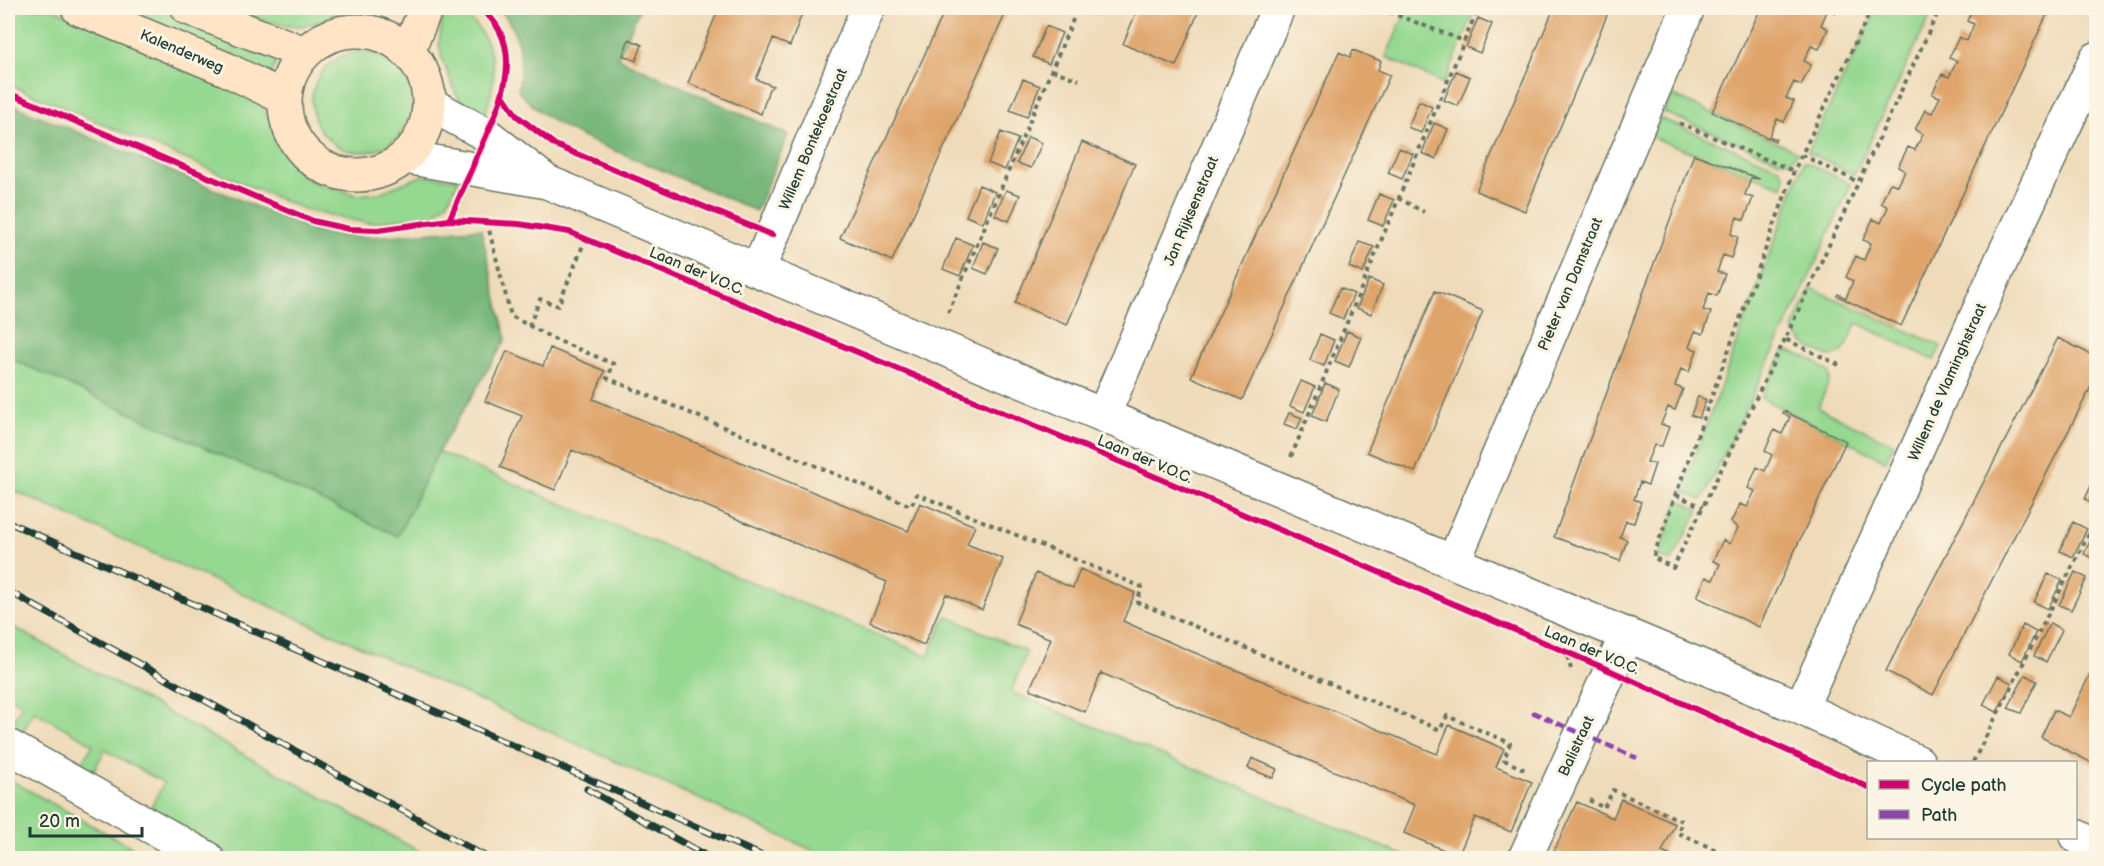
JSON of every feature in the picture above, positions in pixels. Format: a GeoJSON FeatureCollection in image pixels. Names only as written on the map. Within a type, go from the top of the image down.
{"type":"FeatureCollection","features":[{"type":"Feature","properties":{"kind":"main road","name":"Kalenderweg"},"geometry":{"type":"LineString","coordinates":[[78,8],[226,69],[284,98]]}},
{"type":"Feature","properties":{"kind":"main road"},"geometry":{"type":"LineString","coordinates":[[188,8],[304,53]]}},
{"type":"Feature","properties":{"kind":"main road"},"geometry":{"type":"LineString","coordinates":[[408,51],[426,8]]}},
{"type":"Feature","properties":{"kind":"main road"},"geometry":{"type":"LineString","coordinates":[[370,19],[387,37],[408,51],[423,72],[430,104],[425,130],[406,157],[377,173],[356,175],[346,175],[315,162],[291,133],[284,98],[289,76],[304,53],[316,42],[370,19]]}},
{"type":"Feature","properties":{"kind":"street","name":"Willem Bontekoestraat"},"geometry":{"type":"LineString","coordinates":[[758,270],[868,8]]}},
{"type":"Feature","properties":{"kind":"street","name":"Jan Rijksenstraat"},"geometry":{"type":"LineString","coordinates":[[1104,414],[1278,8]]}},
{"type":"Feature","properties":{"kind":"street","name":"Pieter van Damstraat"},"geometry":{"type":"LineString","coordinates":[[1454,561],[1688,8]]}},
{"type":"Feature","properties":{"kind":"street","name":"Willem de Vlaminghstraat"},"geometry":{"type":"LineString","coordinates":[[1801,708],[2003,257],[2097,59]]}},
{"type":"Feature","properties":{"kind":"street","name":"Laan der V.O.C."},"geometry":{"type":"LineString","coordinates":[[430,104],[487,135],[547,182]]}},
{"type":"Feature","properties":{"kind":"street","name":"Laan der V.O.C."},"geometry":{"type":"LineString","coordinates":[[406,157],[547,182],[1628,634],[1801,708],[1916,761]]}},
{"type":"Feature","properties":{"kind":"street","name":"Balistraat"},"geometry":{"type":"LineString","coordinates":[[1524,858],[1628,634]]}},
{"type":"Feature","properties":{"kind":"street"},"geometry":{"type":"LineString","coordinates":[[8,746],[207,858]]}},
{"type":"Feature","properties":{"kind":"street"},"geometry":{"type":"LineString","coordinates":[[2077,836],[2097,846]]}},
{"type":"Feature","properties":{"kind":"path"},"geometry":{"type":"LineString","coordinates":[[935,345],[1078,8]]}},
{"type":"Feature","properties":{"kind":"path"},"geometry":{"type":"LineString","coordinates":[[1278,488],[1478,8]]}},
{"type":"Feature","properties":{"kind":"path"},"geometry":{"type":"LineString","coordinates":[[1872,8],[1794,171],[1653,557],[1673,568],[1785,339],[1940,8]]}},
{"type":"Feature","properties":{"kind":"path"},"geometry":{"type":"LineString","coordinates":[[1389,12],[1464,41]]}},
{"type":"Feature","properties":{"kind":"path"},"geometry":{"type":"LineString","coordinates":[[1052,70],[1078,80]]}},
{"type":"Feature","properties":{"kind":"path"},"geometry":{"type":"LineString","coordinates":[[1645,108],[1794,171]]}},
{"type":"Feature","properties":{"kind":"path"},"geometry":{"type":"LineString","coordinates":[[1802,155],[1858,182]]}},
{"type":"Feature","properties":{"kind":"path"},"geometry":{"type":"LineString","coordinates":[[1398,198],[1424,212]]}},
{"type":"Feature","properties":{"kind":"path"},"geometry":{"type":"LineString","coordinates":[[478,221],[498,222]]}},
{"type":"Feature","properties":{"kind":"path"},"geometry":{"type":"LineString","coordinates":[[487,222],[511,316],[614,364],[607,378],[911,506],[917,494],[1142,587],[1137,602],[1440,730],[1447,716],[1510,743],[1504,760],[1604,808],[1613,790],[1682,821],[1678,833],[1734,858]]}},
{"type":"Feature","properties":{"kind":"path"},"geometry":{"type":"LineString","coordinates":[[578,235],[597,242]]}},
{"type":"Feature","properties":{"kind":"path"},"geometry":{"type":"LineString","coordinates":[[529,326],[540,299],[558,306],[586,238]]}},
{"type":"Feature","properties":{"kind":"path"},"geometry":{"type":"LineString","coordinates":[[1785,339],[1839,365]]}},
{"type":"Feature","properties":{"kind":"path"},"geometry":{"type":"LineString","coordinates":[[1676,495],[1703,507]]}},
{"type":"Feature","properties":{"kind":"path"},"geometry":{"type":"LineString","coordinates":[[1974,761],[2097,520]]}},
{"type":"Feature","properties":{"kind":"green space"},"geometry":{"type":"Polygon","coordinates":[[[8,8],[51,8],[242,87],[262,105],[288,158],[297,170],[313,182],[356,195],[379,193],[421,176],[459,179],[447,203],[433,215],[367,223],[306,210],[8,84],[8,8]]]}},
{"type":"Feature","properties":{"kind":"green space"},"geometry":{"type":"Polygon","coordinates":[[[109,8],[165,8],[279,55],[271,75],[109,8]]]}},
{"type":"Feature","properties":{"kind":"green space"},"geometry":{"type":"Polygon","coordinates":[[[227,8],[347,8],[314,23],[287,26],[227,8]]]}},
{"type":"Feature","properties":{"kind":"green space"},"geometry":{"type":"Polygon","coordinates":[[[444,8],[466,15],[475,24],[488,46],[492,58],[493,81],[483,122],[467,110],[456,94],[442,59],[439,43],[444,8]]]}},
{"type":"Feature","properties":{"kind":"green space"},"geometry":{"type":"Polygon","coordinates":[[[498,8],[640,8],[618,58],[788,135],[756,211],[577,134],[531,105],[518,91],[520,57],[516,36],[498,8]]]}},
{"type":"Feature","properties":{"kind":"green space"},"geometry":{"type":"Polygon","coordinates":[[[1407,8],[1476,8],[1444,84],[1386,57],[1407,8]]]}},
{"type":"Feature","properties":{"kind":"green space"},"geometry":{"type":"Polygon","coordinates":[[[1877,8],[1934,8],[1854,175],[1808,152],[1877,8]]]}},
{"type":"Feature","properties":{"kind":"green space"},"geometry":{"type":"Polygon","coordinates":[[[362,52],[381,56],[397,67],[408,83],[412,102],[408,121],[397,137],[381,148],[362,152],[343,148],[327,137],[316,121],[312,102],[316,83],[327,67],[343,56],[362,52]]]}},
{"type":"Feature","properties":{"kind":"green space"},"geometry":{"type":"Polygon","coordinates":[[[1672,95],[1798,152],[1790,161],[1778,160],[1663,112],[1672,95]]]}},
{"type":"Feature","properties":{"kind":"green space"},"geometry":{"type":"Polygon","coordinates":[[[8,103],[319,233],[360,237],[481,229],[506,339],[438,452],[398,536],[8,357],[8,103]]]}},
{"type":"Feature","properties":{"kind":"green space"},"geometry":{"type":"Polygon","coordinates":[[[1659,118],[1778,167],[1784,174],[1783,187],[1651,137],[1659,118]]]}},
{"type":"Feature","properties":{"kind":"green space"},"geometry":{"type":"Polygon","coordinates":[[[1804,161],[1851,184],[1807,282],[1702,500],[1682,491],[1804,161]]]}},
{"type":"Feature","properties":{"kind":"green space"},"geometry":{"type":"Polygon","coordinates":[[[1811,288],[1941,346],[1934,360],[1857,323],[1841,353],[1829,355],[1814,350],[1800,340],[1793,329],[1811,288]]]}},
{"type":"Feature","properties":{"kind":"green space"},"geometry":{"type":"Polygon","coordinates":[[[1788,351],[1810,359],[1829,372],[1830,379],[1818,408],[1894,444],[1886,461],[1761,398],[1783,352],[1788,351]]]}},
{"type":"Feature","properties":{"kind":"green space"},"geometry":{"type":"Polygon","coordinates":[[[8,357],[398,536],[438,452],[928,656],[946,616],[1027,652],[1011,692],[1410,858],[830,858],[8,488],[8,357]]]}},
{"type":"Feature","properties":{"kind":"green space"},"geometry":{"type":"Polygon","coordinates":[[[1679,500],[1699,510],[1671,562],[1658,556],[1679,500]]]}},
{"type":"Feature","properties":{"kind":"green space"},"geometry":{"type":"Polygon","coordinates":[[[8,624],[431,858],[237,858],[149,810],[164,783],[105,750],[91,776],[79,769],[93,744],[34,711],[20,737],[8,730],[22,705],[8,696],[8,624]]]}},
{"type":"Feature","properties":{"kind":"green space"},"geometry":{"type":"Polygon","coordinates":[[[8,779],[151,858],[8,858],[8,779]]]}},
{"type":"Feature","properties":{"kind":"building"},"geometry":{"type":"Polygon","coordinates":[[[719,8],[804,8],[790,46],[773,39],[756,79],[773,86],[769,89],[761,114],[688,83],[719,8]]]}},
{"type":"Feature","properties":{"kind":"building"},"geometry":{"type":"Polygon","coordinates":[[[946,8],[1008,8],[892,261],[840,238],[946,8]]]}},
{"type":"Feature","properties":{"kind":"building"},"geometry":{"type":"Polygon","coordinates":[[[1079,8],[1098,8],[1096,15],[1079,8]]]}},
{"type":"Feature","properties":{"kind":"building"},"geometry":{"type":"Polygon","coordinates":[[[1138,8],[1200,8],[1176,66],[1123,44],[1138,8]]]}},
{"type":"Feature","properties":{"kind":"building"},"geometry":{"type":"Polygon","coordinates":[[[1554,8],[1610,8],[1525,211],[1476,191],[1554,8]]]}},
{"type":"Feature","properties":{"kind":"building"},"geometry":{"type":"Polygon","coordinates":[[[1761,8],[1838,8],[1836,13],[1828,9],[1821,25],[1828,29],[1819,49],[1811,46],[1804,61],[1811,65],[1801,85],[1794,82],[1786,98],[1794,101],[1784,122],[1777,119],[1769,136],[1776,139],[1775,141],[1712,112],[1761,8]]]}},
{"type":"Feature","properties":{"kind":"building"},"geometry":{"type":"Polygon","coordinates":[[[1973,8],[2050,8],[1901,326],[1837,296],[1838,294],[1846,298],[1853,281],[1846,277],[1856,256],[1864,260],[1871,243],[1863,240],[1873,219],[1881,223],[1888,207],[1881,203],[1891,183],[1898,186],[1905,171],[1898,167],[1908,147],[1915,150],[1923,134],[1915,130],[1925,110],[1932,113],[1940,97],[1932,94],[1942,74],[1949,77],[1957,61],[1949,58],[1959,37],[1967,41],[1974,24],[1967,21],[1973,8]]]}},
{"type":"Feature","properties":{"kind":"building"},"geometry":{"type":"Polygon","coordinates":[[[1478,18],[1492,24],[1480,53],[1466,47],[1478,18]]]}},
{"type":"Feature","properties":{"kind":"building"},"geometry":{"type":"Polygon","coordinates":[[[1046,26],[1062,33],[1049,64],[1033,57],[1046,26]]]}},
{"type":"Feature","properties":{"kind":"building"},"geometry":{"type":"Polygon","coordinates":[[[629,39],[642,45],[636,61],[623,55],[629,39]]]}},
{"type":"Feature","properties":{"kind":"building"},"geometry":{"type":"Polygon","coordinates":[[[1353,50],[1381,61],[1378,70],[1390,75],[1242,400],[1191,377],[1339,52],[1350,57],[1353,50]]]}},
{"type":"Feature","properties":{"kind":"building"},"geometry":{"type":"Polygon","coordinates":[[[1456,71],[1470,77],[1458,106],[1444,100],[1456,71]]]}},
{"type":"Feature","properties":{"kind":"building"},"geometry":{"type":"Polygon","coordinates":[[[1023,79],[1040,86],[1027,117],[1010,110],[1023,79]]]}},
{"type":"Feature","properties":{"kind":"building"},"geometry":{"type":"Polygon","coordinates":[[[1419,101],[1432,107],[1421,133],[1408,127],[1419,101]]]}},
{"type":"Feature","properties":{"kind":"building"},"geometry":{"type":"Polygon","coordinates":[[[1434,123],[1448,129],[1436,159],[1422,153],[1434,123]]]}},
{"type":"Feature","properties":{"kind":"building"},"geometry":{"type":"Polygon","coordinates":[[[1001,132],[1018,139],[1005,170],[988,163],[1001,132]]]}},
{"type":"Feature","properties":{"kind":"building"},"geometry":{"type":"Polygon","coordinates":[[[1028,137],[1042,143],[1031,168],[1017,163],[1028,137]]]}},
{"type":"Feature","properties":{"kind":"building"},"geometry":{"type":"Polygon","coordinates":[[[1082,142],[1135,164],[1067,325],[1015,303],[1082,142]]]}},
{"type":"Feature","properties":{"kind":"building"},"geometry":{"type":"Polygon","coordinates":[[[1399,148],[1413,154],[1402,179],[1388,173],[1399,148]]]}},
{"type":"Feature","properties":{"kind":"building"},"geometry":{"type":"Polygon","coordinates":[[[1694,154],[1760,179],[1751,178],[1745,195],[1753,198],[1744,220],[1737,217],[1731,234],[1738,237],[1731,258],[1723,255],[1717,272],[1725,274],[1717,296],[1709,293],[1703,310],[1711,312],[1703,334],[1695,331],[1689,347],[1697,350],[1689,372],[1681,369],[1675,386],[1683,389],[1675,410],[1668,407],[1661,424],[1669,427],[1662,446],[1654,445],[1647,462],[1655,464],[1648,485],[1640,482],[1634,499],[1641,502],[1634,523],[1626,521],[1620,537],[1627,540],[1620,561],[1554,537],[1694,154]]]}},
{"type":"Feature","properties":{"kind":"building"},"geometry":{"type":"Polygon","coordinates":[[[979,185],[995,192],[983,223],[966,216],[979,185]]]}},
{"type":"Feature","properties":{"kind":"building"},"geometry":{"type":"Polygon","coordinates":[[[1006,190],[1020,195],[1009,221],[995,215],[1006,190]]]}},
{"type":"Feature","properties":{"kind":"building"},"geometry":{"type":"Polygon","coordinates":[[[1379,194],[1394,200],[1383,226],[1368,220],[1379,194]]]}},
{"type":"Feature","properties":{"kind":"building"},"geometry":{"type":"Polygon","coordinates":[[[956,238],[973,245],[960,276],[943,269],[956,238]]]}},
{"type":"Feature","properties":{"kind":"building"},"geometry":{"type":"Polygon","coordinates":[[[983,242],[998,248],[987,274],[973,268],[983,242]]]}},
{"type":"Feature","properties":{"kind":"building"},"geometry":{"type":"Polygon","coordinates":[[[1359,242],[1374,247],[1363,273],[1349,267],[1359,242]]]}},
{"type":"Feature","properties":{"kind":"building"},"geometry":{"type":"Polygon","coordinates":[[[1369,279],[1383,285],[1371,314],[1357,308],[1369,279]]]}},
{"type":"Feature","properties":{"kind":"building"},"geometry":{"type":"Polygon","coordinates":[[[1340,288],[1354,294],[1343,319],[1329,313],[1340,288]]]}},
{"type":"Feature","properties":{"kind":"building"},"geometry":{"type":"Polygon","coordinates":[[[1435,291],[1483,311],[1415,472],[1367,452],[1435,291]]]}},
{"type":"Feature","properties":{"kind":"building"},"geometry":{"type":"Polygon","coordinates":[[[1347,331],[1361,337],[1349,367],[1335,361],[1347,331]]]}},
{"type":"Feature","properties":{"kind":"building"},"geometry":{"type":"Polygon","coordinates":[[[1320,334],[1334,340],[1324,366],[1310,360],[1320,334]]]}},
{"type":"Feature","properties":{"kind":"building"},"geometry":{"type":"Polygon","coordinates":[[[2058,338],[2096,357],[2096,377],[1933,695],[1886,671],[2058,338]]]}},
{"type":"Feature","properties":{"kind":"building"},"geometry":{"type":"Polygon","coordinates":[[[550,348],[605,371],[593,399],[750,466],[908,531],[920,503],[975,526],[967,544],[1003,559],[982,610],[946,594],[924,645],[870,622],[887,582],[809,549],[572,450],[555,490],[500,467],[522,416],[485,401],[507,351],[543,366],[550,348]]]}},
{"type":"Feature","properties":{"kind":"building"},"geometry":{"type":"Polygon","coordinates":[[[1301,381],[1315,387],[1304,412],[1290,406],[1301,381]]]}},
{"type":"Feature","properties":{"kind":"building"},"geometry":{"type":"Polygon","coordinates":[[[1325,383],[1339,389],[1326,422],[1312,416],[1325,383]]]}},
{"type":"Feature","properties":{"kind":"building"},"geometry":{"type":"Polygon","coordinates":[[[1698,396],[1706,400],[1699,418],[1691,415],[1698,396]]]}},
{"type":"Feature","properties":{"kind":"building"},"geometry":{"type":"Polygon","coordinates":[[[1784,411],[1846,441],[1759,627],[1697,597],[1706,577],[1713,580],[1720,564],[1713,561],[1723,540],[1730,544],[1738,528],[1731,522],[1740,504],[1747,507],[1755,491],[1748,488],[1757,467],[1765,471],[1772,455],[1765,451],[1774,430],[1782,434],[1790,417],[1783,413],[1784,411]]]}},
{"type":"Feature","properties":{"kind":"building"},"geometry":{"type":"Polygon","coordinates":[[[1289,413],[1302,418],[1297,429],[1284,424],[1289,413]]]}},
{"type":"Feature","properties":{"kind":"building"},"geometry":{"type":"Polygon","coordinates":[[[2096,475],[2096,505],[2085,499],[2096,475]]]}},
{"type":"Feature","properties":{"kind":"building"},"geometry":{"type":"Polygon","coordinates":[[[2073,522],[2087,529],[2073,557],[2060,551],[2073,522]]]}},
{"type":"Feature","properties":{"kind":"building"},"geometry":{"type":"Polygon","coordinates":[[[2096,529],[2096,560],[2084,554],[2096,529]]]}},
{"type":"Feature","properties":{"kind":"building"},"geometry":{"type":"Polygon","coordinates":[[[1080,569],[1135,593],[1123,621],[1174,644],[1437,754],[1449,725],[1504,749],[1496,767],[1532,782],[1511,832],[1475,817],[1458,856],[1404,833],[1415,805],[1101,673],[1085,712],[1030,689],[1051,639],[1015,624],[1036,573],[1073,588],[1080,569]]]}},
{"type":"Feature","properties":{"kind":"building"},"geometry":{"type":"Polygon","coordinates":[[[2075,572],[2087,578],[2071,610],[2059,605],[2075,572]]]}},
{"type":"Feature","properties":{"kind":"building"},"geometry":{"type":"Polygon","coordinates":[[[2048,574],[2062,580],[2048,609],[2034,602],[2048,574]]]}},
{"type":"Feature","properties":{"kind":"building"},"geometry":{"type":"Polygon","coordinates":[[[2050,623],[2062,630],[2046,662],[2034,656],[2050,623]]]}},
{"type":"Feature","properties":{"kind":"building"},"geometry":{"type":"Polygon","coordinates":[[[2023,625],[2036,632],[2022,661],[2009,654],[2023,625]]]}},
{"type":"Feature","properties":{"kind":"building"},"geometry":{"type":"Polygon","coordinates":[[[2096,662],[2096,765],[2041,737],[2054,710],[2069,717],[2096,662]]]}},
{"type":"Feature","properties":{"kind":"building"},"geometry":{"type":"Polygon","coordinates":[[[2025,675],[2037,681],[2021,713],[2008,708],[2025,675]]]}},
{"type":"Feature","properties":{"kind":"building"},"geometry":{"type":"Polygon","coordinates":[[[1998,676],[2012,683],[1997,712],[1983,705],[1998,676]]]}},
{"type":"Feature","properties":{"kind":"building"},"geometry":{"type":"Polygon","coordinates":[[[1252,758],[1277,769],[1273,778],[1248,768],[1252,758]]]}},
{"type":"Feature","properties":{"kind":"building"},"geometry":{"type":"Polygon","coordinates":[[[1621,799],[1675,824],[1662,852],[1676,858],[1570,858],[1554,851],[1577,802],[1613,818],[1621,799]]]}},
{"type":"Feature","properties":{"kind":"railway"},"geometry":{"type":"LineString","coordinates":[[8,522],[767,858]]}},
{"type":"Feature","properties":{"kind":"railway"},"geometry":{"type":"LineString","coordinates":[[8,591],[488,858]]}},
{"type":"Feature","properties":{"kind":"railway"},"geometry":{"type":"LineString","coordinates":[[587,789],[710,858]]}},
{"type":"Feature","properties":{"kind":"marked path"},"geometry":{"type":"LineString","coordinates":[[1532,712],[1637,758]]}},
{"type":"Feature","properties":{"kind":"cycle path"},"geometry":{"type":"LineString","coordinates":[[449,220],[494,119],[506,79],[507,60],[504,41],[495,24],[480,8]]}},
{"type":"Feature","properties":{"kind":"cycle path"},"geometry":{"type":"LineString","coordinates":[[8,93],[313,221],[349,229],[378,230],[449,220],[519,224],[569,232],[1076,443],[1611,671],[1867,787]]}},
{"type":"Feature","properties":{"kind":"cycle path"},"geometry":{"type":"LineString","coordinates":[[504,97],[517,116],[555,145],[772,235]]}}]}
